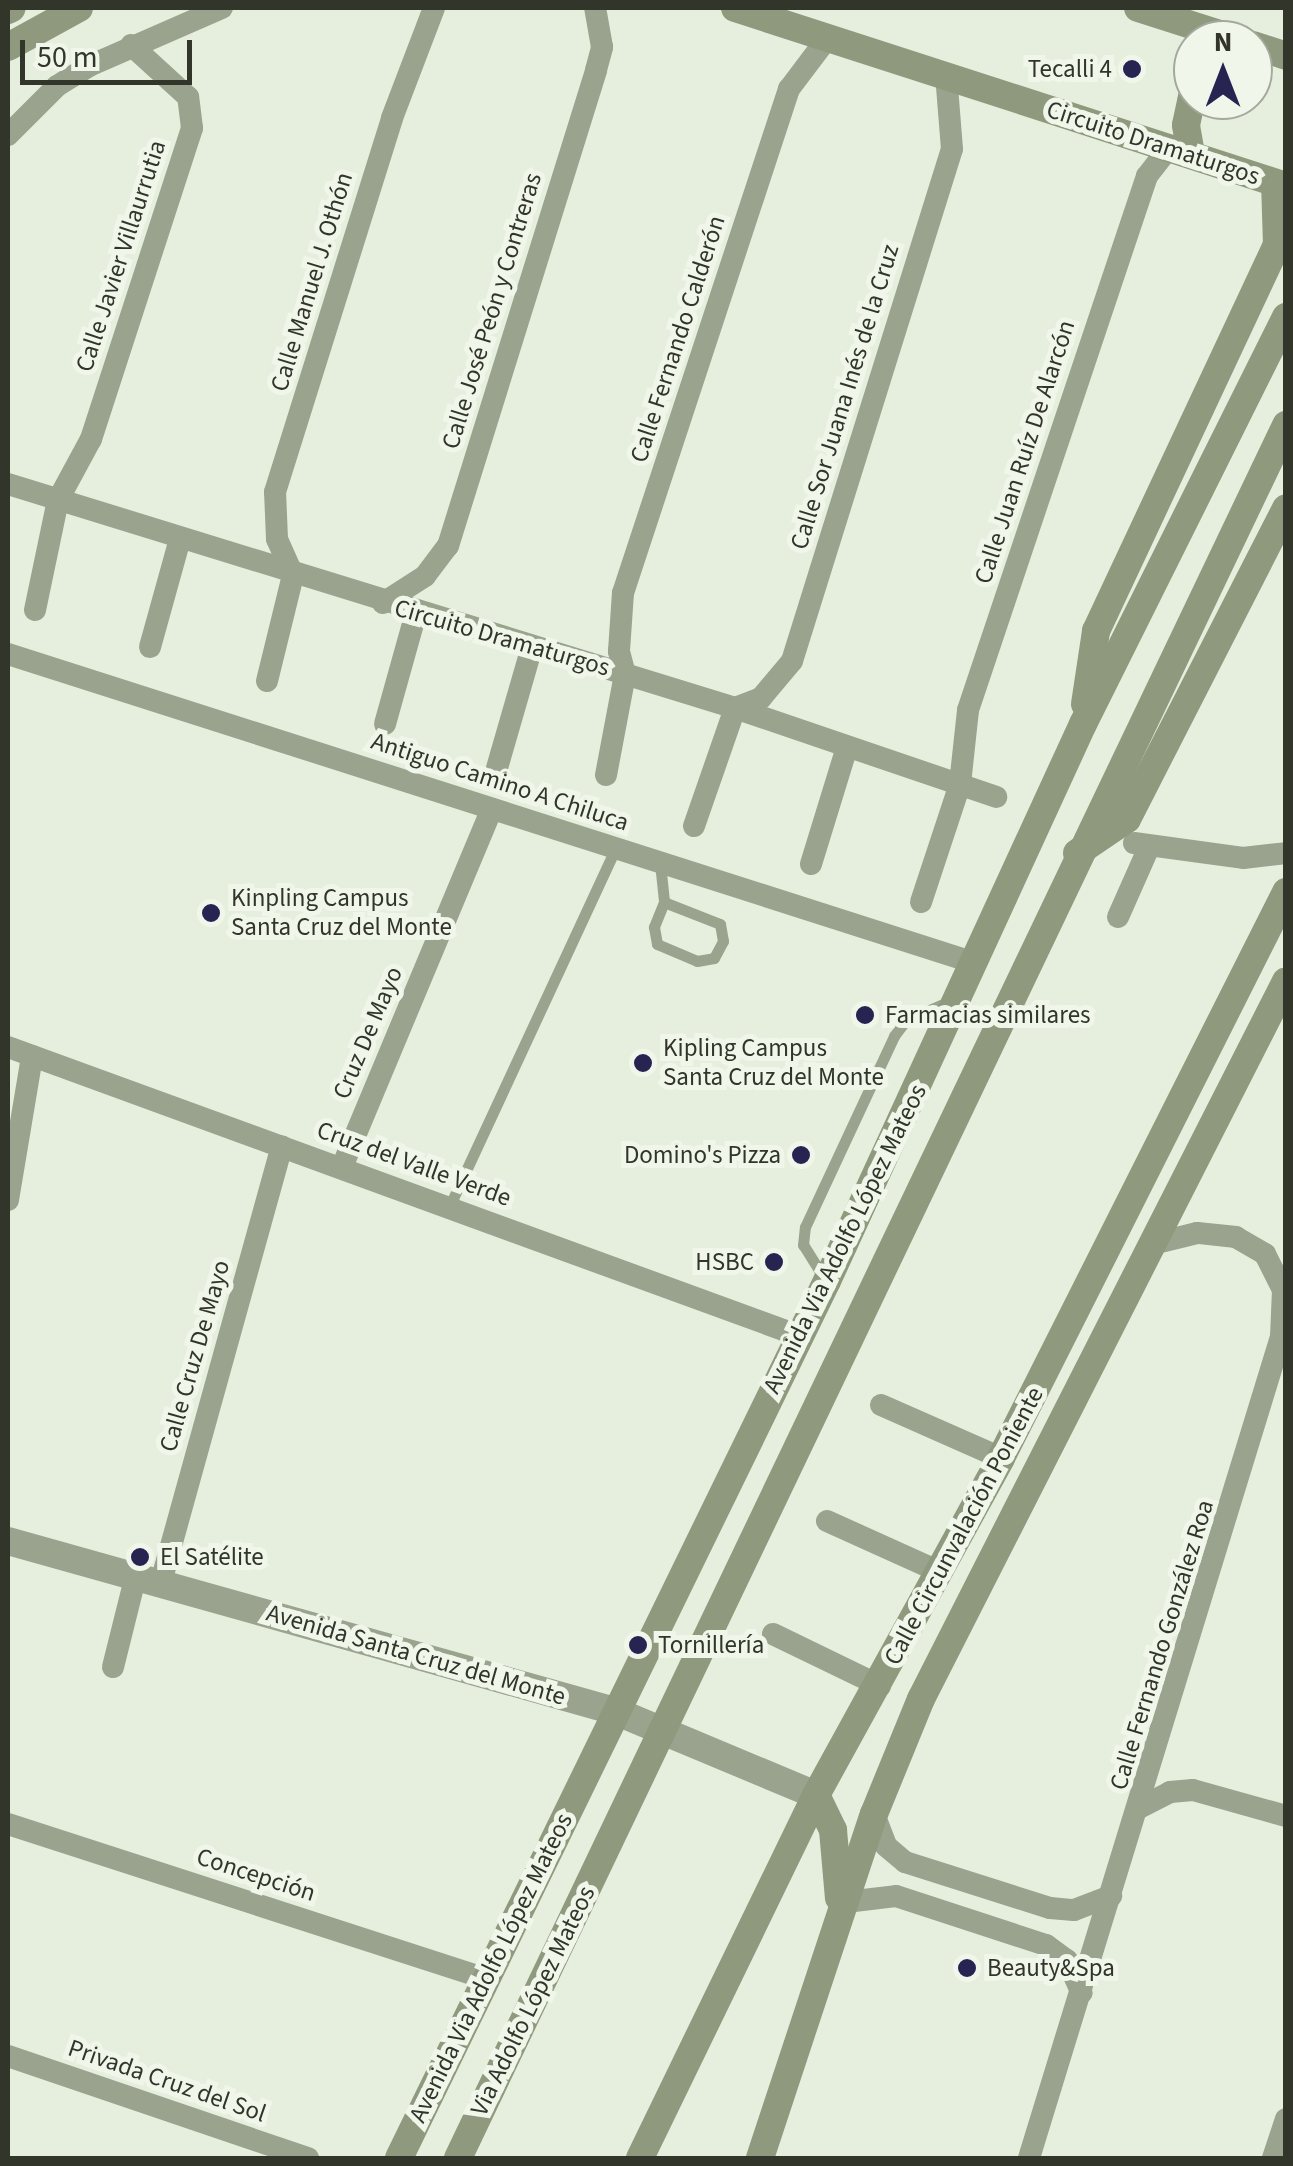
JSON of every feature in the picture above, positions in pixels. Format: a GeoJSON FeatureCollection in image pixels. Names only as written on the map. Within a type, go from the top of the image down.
{"type":"FeatureCollection","features":[{"type":"Feature","properties":{"kind":"main road"},"geometry":{"type":"LineString","coordinates":[[8,47],[79,8]]}},
{"type":"Feature","properties":{"kind":"main road","name":"Circuito Dramaturgos"},"geometry":{"type":"LineString","coordinates":[[736,8],[1280,185]]}},
{"type":"Feature","properties":{"kind":"main road"},"geometry":{"type":"LineString","coordinates":[[819,8],[837,38]]}},
{"type":"Feature","properties":{"kind":"main road"},"geometry":{"type":"LineString","coordinates":[[1138,8],[1176,20]]}},
{"type":"Feature","properties":{"kind":"main road"},"geometry":{"type":"LineString","coordinates":[[1180,151],[1187,120]]}},
{"type":"Feature","properties":{"kind":"main road"},"geometry":{"type":"LineString","coordinates":[[1083,724],[1096,631],[1277,245],[1280,185]]}},
{"type":"Feature","properties":{"kind":"main road","name":"Avenida Via Adolfo López Mateos"},"geometry":{"type":"LineString","coordinates":[[399,2158],[827,1281],[1083,724],[1286,316]]}},
{"type":"Feature","properties":{"kind":"main road","name":"Avenida Via Adolfo López Mateos"},"geometry":{"type":"LineString","coordinates":[[609,1843],[1076,854],[1286,425]]}},
{"type":"Feature","properties":{"kind":"main road"},"geometry":{"type":"LineString","coordinates":[[1076,854],[1127,818],[1286,508]]}},
{"type":"Feature","properties":{"kind":"main road","name":"Calle Circunvalación Poniente"},"geometry":{"type":"LineString","coordinates":[[642,2157],[816,1795],[880,1686],[1001,1458],[1286,892]]}},
{"type":"Feature","properties":{"kind":"main road","name":"Calle Circunvalación Poniente"},"geometry":{"type":"LineString","coordinates":[[760,2158],[874,1814],[921,1699],[1157,1243],[1286,982]]}},
{"type":"Feature","properties":{"kind":"main road"},"geometry":{"type":"LineString","coordinates":[[816,1795],[833,1830],[843,1910]]}},
{"type":"Feature","properties":{"kind":"main road","name":"Via Adolfo López Mateos"},"geometry":{"type":"LineString","coordinates":[[458,2158],[609,1843]]}},
{"type":"Feature","properties":{"kind":"street"},"geometry":{"type":"LineString","coordinates":[[8,135],[57,86],[131,45],[222,8]]}},
{"type":"Feature","properties":{"kind":"street","name":"Calle Manuel J. Othón"},"geometry":{"type":"LineString","coordinates":[[293,574],[277,539],[275,492],[392,118],[434,8]]}},
{"type":"Feature","properties":{"kind":"street","name":"Calle José Peón y Contreras"},"geometry":{"type":"LineString","coordinates":[[383,603],[426,576],[448,546],[596,70],[602,47],[595,8]]}},
{"type":"Feature","properties":{"kind":"street","name":"Calle Fernando Calderón"},"geometry":{"type":"LineString","coordinates":[[606,774],[625,674],[619,651],[623,593],[789,90],[837,38]]}},
{"type":"Feature","properties":{"kind":"street","name":"Calle Javier Villaurrutia"},"geometry":{"type":"LineString","coordinates":[[34,610],[58,500],[91,439],[192,128],[188,98],[131,45]]}},
{"type":"Feature","properties":{"kind":"street","name":"Calle Sor Juana Inés de la Cruz"},"geometry":{"type":"LineString","coordinates":[[735,708],[762,698],[792,661],[952,148],[946,74]]}},
{"type":"Feature","properties":{"kind":"street","name":"Calle Juan Ruíz De Alarcón"},"geometry":{"type":"LineString","coordinates":[[921,902],[960,784],[968,710],[1147,176],[1180,151]]}},
{"type":"Feature","properties":{"kind":"street","name":"Circuito Dramaturgos"},"geometry":{"type":"LineString","coordinates":[[8,484],[383,603],[735,708],[996,796]]}},
{"type":"Feature","properties":{"kind":"street"},"geometry":{"type":"LineString","coordinates":[[150,647],[180,538]]}},
{"type":"Feature","properties":{"kind":"street"},"geometry":{"type":"LineString","coordinates":[[267,681],[293,574]]}},
{"type":"Feature","properties":{"kind":"street"},"geometry":{"type":"LineString","coordinates":[[385,724],[416,612]]}},
{"type":"Feature","properties":{"kind":"street"},"geometry":{"type":"LineString","coordinates":[[498,768],[532,647]]}},
{"type":"Feature","properties":{"kind":"street","name":"Antiguo Camino A Chiluca"},"geometry":{"type":"LineString","coordinates":[[8,654],[975,964]]}},
{"type":"Feature","properties":{"kind":"street"},"geometry":{"type":"LineString","coordinates":[[694,826],[735,708]]}},
{"type":"Feature","properties":{"kind":"street"},"geometry":{"type":"LineString","coordinates":[[811,864],[848,747]]}},
{"type":"Feature","properties":{"kind":"street","name":"Cruz De Mayo"},"geometry":{"type":"LineString","coordinates":[[342,1167],[492,809]]}},
{"type":"Feature","properties":{"kind":"street"},"geometry":{"type":"LineString","coordinates":[[1118,917],[1142,845],[1243,858],[1286,853]]}},
{"type":"Feature","properties":{"kind":"street","name":"Cruz del Valle Verde"},"geometry":{"type":"LineString","coordinates":[[8,1047],[800,1336]]}},
{"type":"Feature","properties":{"kind":"street"},"geometry":{"type":"LineString","coordinates":[[8,1200],[32,1056]]}},
{"type":"Feature","properties":{"kind":"street","name":"Calle Cruz De Mayo"},"geometry":{"type":"LineString","coordinates":[[112,1667],[148,1578],[282,1146]]}},
{"type":"Feature","properties":{"kind":"street","name":"Calle Fernando González Roa"},"geometry":{"type":"LineString","coordinates":[[1030,2158],[1268,1394],[1281,1337],[1283,1290],[1265,1254],[1236,1237],[1197,1233],[1157,1243]]}},
{"type":"Feature","properties":{"kind":"street"},"geometry":{"type":"LineString","coordinates":[[880,1405],[1001,1458]]}},
{"type":"Feature","properties":{"kind":"street"},"geometry":{"type":"LineString","coordinates":[[827,1521],[940,1572]]}},
{"type":"Feature","properties":{"kind":"street","name":"Avenida Santa Cruz del Monte"},"geometry":{"type":"LineString","coordinates":[[8,1541],[615,1711],[816,1795]]}},
{"type":"Feature","properties":{"kind":"street"},"geometry":{"type":"LineString","coordinates":[[773,1634],[880,1686]]}},
{"type":"Feature","properties":{"kind":"street"},"geometry":{"type":"LineString","coordinates":[[1140,1808],[1170,1792],[1193,1790],[1286,1816]]}},
{"type":"Feature","properties":{"kind":"street"},"geometry":{"type":"LineString","coordinates":[[874,1814],[886,1846],[904,1862],[1050,1908],[1074,1910],[1112,1896]]}},
{"type":"Feature","properties":{"kind":"street","name":"Concepción"},"geometry":{"type":"LineString","coordinates":[[8,1824],[487,1978]]}},
{"type":"Feature","properties":{"kind":"street"},"geometry":{"type":"LineString","coordinates":[[843,1910],[896,1896],[1046,1945],[1067,1960],[1082,1992]]}},
{"type":"Feature","properties":{"kind":"street","name":"Privada Cruz del Sol"},"geometry":{"type":"LineString","coordinates":[[8,2056],[308,2158]]}},
{"type":"Feature","properties":{"kind":"lane"},"geometry":{"type":"LineString","coordinates":[[450,1206],[616,848]]}},
{"type":"Feature","properties":{"kind":"lane"},"geometry":{"type":"LineString","coordinates":[[660,862],[664,902],[654,927],[657,944],[698,961],[714,958],[723,941],[720,924],[664,902]]}},
{"type":"Feature","properties":{"kind":"lane"},"geometry":{"type":"LineString","coordinates":[[827,1281],[810,1262],[804,1228],[894,1036],[906,1020],[959,998]]}},
{"type":"Feature","properties":{"kind":"place","name":"Tecalli 4"},"geometry":{"type":"Point","coordinates":[1132,69]}},
{"type":"Feature","properties":{"kind":"place","name":"Kinpling Campus Santa Cruz del Monte"},"geometry":{"type":"Point","coordinates":[211,913]}},
{"type":"Feature","properties":{"kind":"place","name":"Farmacias similares"},"geometry":{"type":"Point","coordinates":[865,1015]}},
{"type":"Feature","properties":{"kind":"place","name":"Kipling Campus Santa Cruz del Monte"},"geometry":{"type":"Point","coordinates":[643,1063]}},
{"type":"Feature","properties":{"kind":"place","name":"Domino's Pizza"},"geometry":{"type":"Point","coordinates":[801,1155]}},
{"type":"Feature","properties":{"kind":"place","name":"HSBC"},"geometry":{"type":"Point","coordinates":[774,1262]}},
{"type":"Feature","properties":{"kind":"place","name":"El Satélite"},"geometry":{"type":"Point","coordinates":[140,1557]}},
{"type":"Feature","properties":{"kind":"place","name":"Tornillería"},"geometry":{"type":"Point","coordinates":[638,1645]}},
{"type":"Feature","properties":{"kind":"place","name":"Beauty&Spa"},"geometry":{"type":"Point","coordinates":[967,1968]}}]}
